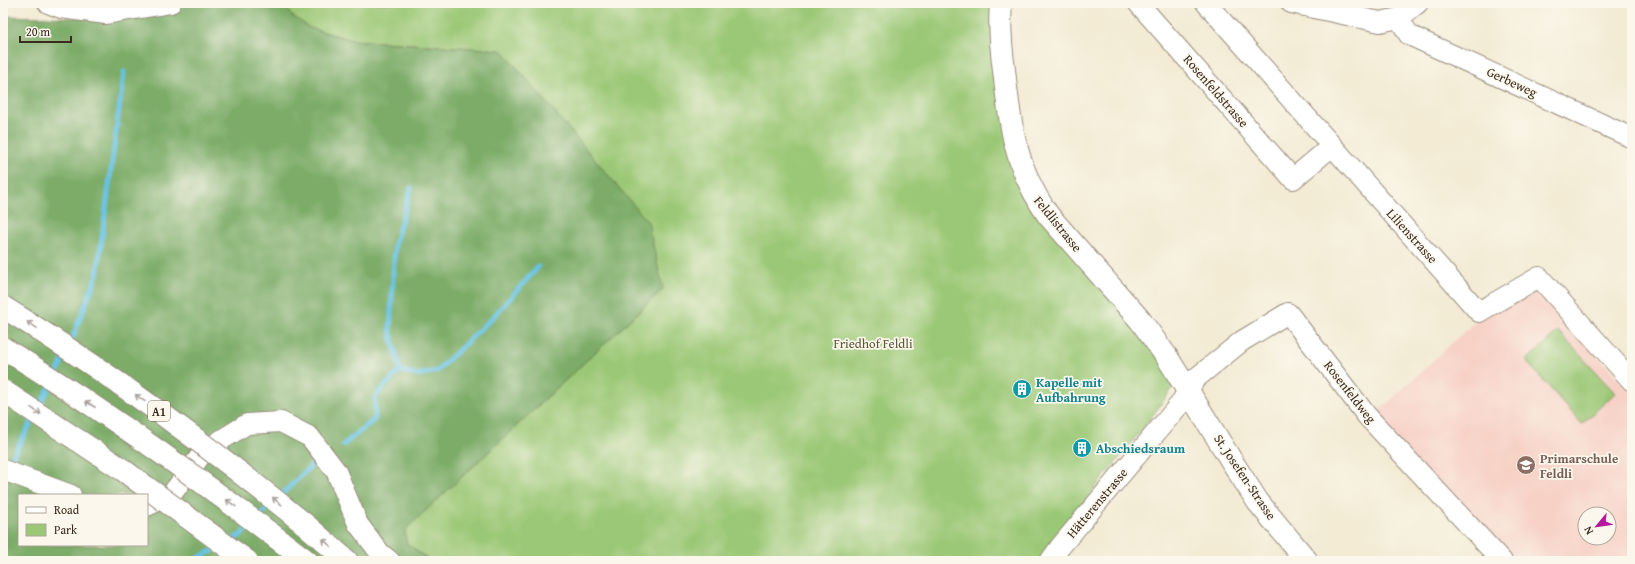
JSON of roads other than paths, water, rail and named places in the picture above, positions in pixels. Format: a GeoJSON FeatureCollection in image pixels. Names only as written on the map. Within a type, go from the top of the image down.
{"type":"FeatureCollection","features":[{"type":"Feature","properties":{"kind":"main road","name":"Feldlistrasse"},"geometry":{"type":"LineString","coordinates":[[1001,3],[1001,43],[1011,133],[1025,176],[1035,197],[1048,215],[1140,320],[1167,357],[1188,390]]}},
{"type":"Feature","properties":{"kind":"main road","name":"A1"},"geometry":{"type":"LineString","coordinates":[[3,307],[44,332],[140,398],[233,466],[307,526],[347,561]]}},
{"type":"Feature","properties":{"kind":"main road","name":"A1"},"geometry":{"type":"LineString","coordinates":[[3,348],[179,465],[301,556]]}},
{"type":"Feature","properties":{"kind":"main road"},"geometry":{"type":"LineString","coordinates":[[3,390],[129,475],[247,561]]}},
{"type":"Feature","properties":{"kind":"main road","name":"St. Josefen-Strasse"},"geometry":{"type":"LineString","coordinates":[[1188,390],[1258,502],[1307,561]]}},
{"type":"Feature","properties":{"kind":"street"},"geometry":{"type":"LineString","coordinates":[[48,3],[61,8],[106,14],[171,3]]}},
{"type":"Feature","properties":{"kind":"street","name":"Rosenfeldstrasse"},"geometry":{"type":"LineString","coordinates":[[1138,3],[1293,179],[1332,146]]}},
{"type":"Feature","properties":{"kind":"street","name":"Lilienstrasse"},"geometry":{"type":"LineString","coordinates":[[1206,3],[1479,312],[1539,277],[1632,381]]}},
{"type":"Feature","properties":{"kind":"street"},"geometry":{"type":"LineString","coordinates":[[1291,3],[1380,22],[1400,18],[1418,3]]}},
{"type":"Feature","properties":{"kind":"street","name":"Gerbeweg"},"geometry":{"type":"LineString","coordinates":[[1400,18],[1409,35],[1632,138]]}},
{"type":"Feature","properties":{"kind":"street","name":"Rosenfeldweg"},"geometry":{"type":"LineString","coordinates":[[1188,390],[1195,379],[1242,341],[1288,313],[1367,416],[1502,561]]}},
{"type":"Feature","properties":{"kind":"street","name":"Hätterenstrasse"},"geometry":{"type":"LineString","coordinates":[[1050,561],[1060,547],[1180,404],[1188,390]]}},
{"type":"Feature","properties":{"kind":"street"},"geometry":{"type":"LineString","coordinates":[[148,506],[171,495],[205,450],[247,424],[281,422],[310,437],[336,471],[358,524],[380,554],[390,561]]}},
{"type":"Feature","properties":{"kind":"street"},"geometry":{"type":"LineString","coordinates":[[3,470],[68,494]]}},
{"type":"Feature","properties":{"kind":"waterway"},"geometry":{"type":"LineString","coordinates":[[70,344],[97,275],[124,72]]}},
{"type":"Feature","properties":{"kind":"waterway"},"geometry":{"type":"LineString","coordinates":[[400,370],[390,330],[395,243],[411,188]]}},
{"type":"Feature","properties":{"kind":"waterway"},"geometry":{"type":"LineString","coordinates":[[343,445],[375,419],[375,397],[400,370],[417,375],[437,371],[494,316],[538,267]]}},
{"type":"Feature","properties":{"kind":"waterway"},"geometry":{"type":"LineString","coordinates":[[56,375],[66,353]]}},
{"type":"Feature","properties":{"kind":"waterway"},"geometry":{"type":"LineString","coordinates":[[38,409],[51,384]]}},
{"type":"Feature","properties":{"kind":"waterway"},"geometry":{"type":"LineString","coordinates":[[13,456],[34,417]]}},
{"type":"Feature","properties":{"kind":"waterway"},"geometry":{"type":"LineString","coordinates":[[279,497],[311,466]]}},
{"type":"Feature","properties":{"kind":"waterway"},"geometry":{"type":"LineString","coordinates":[[259,517],[272,504]]}},
{"type":"Feature","properties":{"kind":"waterway"},"geometry":{"type":"LineString","coordinates":[[230,541],[241,535],[250,525]]}},
{"type":"Feature","properties":{"kind":"waterway"},"geometry":{"type":"LineString","coordinates":[[193,561],[219,547]]}},
{"type":"Feature","properties":{"kind":"place","name":"Kapelle mit Aufbahrung"},"geometry":{"type":"Point","coordinates":[1022,389]}},
{"type":"Feature","properties":{"kind":"place","name":"Abschiedsraum"},"geometry":{"type":"Point","coordinates":[1082,448]}},
{"type":"Feature","properties":{"kind":"place","name":"Primarschule Feldli"},"geometry":{"type":"Point","coordinates":[1526,465]}},
{"type":"Feature","properties":{"kind":"park label","name":"Friedhof Feldli"},"geometry":{"type":"Point","coordinates":[873,343]}}]}
